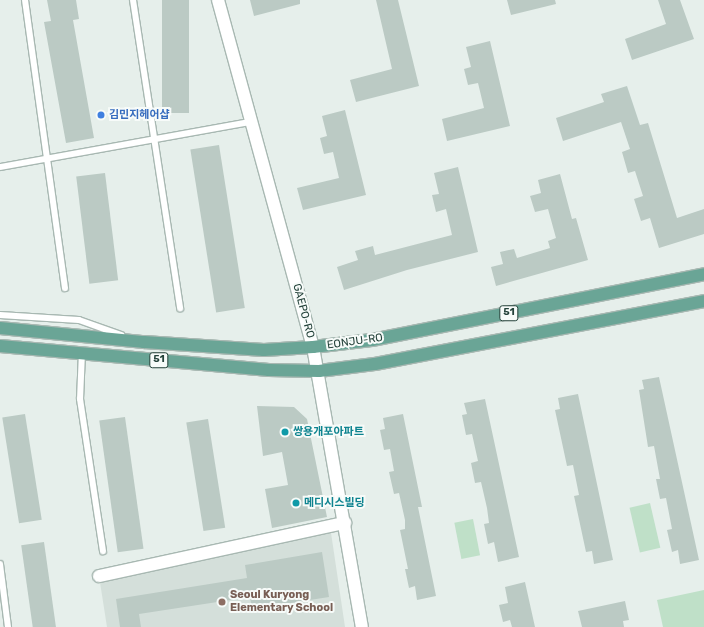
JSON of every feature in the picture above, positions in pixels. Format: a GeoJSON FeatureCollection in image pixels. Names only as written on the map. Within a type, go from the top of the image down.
{"type":"FeatureCollection","features":[{"type":"Feature","properties":{"kind":"main road","name":"EONJU-RO"},"geometry":{"type":"LineString","coordinates":[[0,328],[144,342],[264,350],[314,347],[372,340],[704,274]]}},
{"type":"Feature","properties":{"kind":"main road","name":"51"},"geometry":{"type":"LineString","coordinates":[[0,346],[82,352],[269,370],[319,371],[375,364],[704,301]]}},
{"type":"Feature","properties":{"kind":"street","name":"GAEPO-RO"},"geometry":{"type":"LineString","coordinates":[[218,0],[314,347],[362,627]]}},
{"type":"Feature","properties":{"kind":"street"},"geometry":{"type":"LineString","coordinates":[[99,576],[345,523]]}},
{"type":"Feature","properties":{"kind":"lane"},"geometry":{"type":"LineString","coordinates":[[25,0],[65,288]]}},
{"type":"Feature","properties":{"kind":"lane"},"geometry":{"type":"LineString","coordinates":[[133,0],[180,308]]}},
{"type":"Feature","properties":{"kind":"lane"},"geometry":{"type":"LineString","coordinates":[[0,168],[251,122]]}},
{"type":"Feature","properties":{"kind":"lane"},"geometry":{"type":"LineString","coordinates":[[0,314],[79,320],[144,342]]}},
{"type":"Feature","properties":{"kind":"lane"},"geometry":{"type":"LineString","coordinates":[[82,352],[80,399],[102,551]]}},
{"type":"Feature","properties":{"kind":"lane"},"geometry":{"type":"LineString","coordinates":[[0,564],[8,627]]}},
{"type":"Feature","properties":{"kind":"shaded area","name":"Seoul Kuryong Elementary School"},"geometry":{"type":"Polygon","coordinates":[[[330,526],[345,627],[107,627],[99,576],[330,526]]]}},
{"type":"Feature","properties":{"kind":"green space"},"geometry":{"type":"Polygon","coordinates":[[[650,503],[660,548],[640,553],[630,508],[650,503]]]}},
{"type":"Feature","properties":{"kind":"green space"},"geometry":{"type":"Polygon","coordinates":[[[473,519],[480,555],[461,559],[454,523],[473,519]]]}},
{"type":"Feature","properties":{"kind":"green space"},"geometry":{"type":"Polygon","coordinates":[[[704,590],[704,627],[663,627],[657,600],[704,590]]]}},
{"type":"Feature","properties":{"kind":"building"},"geometry":{"type":"Polygon","coordinates":[[[47,0],[76,0],[79,19],[73,20],[94,138],[66,143],[44,22],[51,21],[47,0]]]}},
{"type":"Feature","properties":{"kind":"building"},"geometry":{"type":"Polygon","coordinates":[[[162,0],[189,0],[189,113],[162,113],[162,0]]]}},
{"type":"Feature","properties":{"kind":"building"},"geometry":{"type":"Polygon","coordinates":[[[250,0],[300,0],[300,4],[254,16],[250,0]]]}},
{"type":"Feature","properties":{"kind":"building"},"geometry":{"type":"Polygon","coordinates":[[[376,0],[398,0],[419,86],[356,102],[350,80],[392,69],[376,0]]]}},
{"type":"Feature","properties":{"kind":"building"},"geometry":{"type":"Polygon","coordinates":[[[507,0],[555,0],[556,4],[511,15],[507,0]]]}},
{"type":"Feature","properties":{"kind":"building"},"geometry":{"type":"Polygon","coordinates":[[[658,0],[680,0],[694,39],[632,60],[625,39],[666,24],[658,0]]]}},
{"type":"Feature","properties":{"kind":"building"},"geometry":{"type":"Polygon","coordinates":[[[490,41],[510,126],[447,141],[442,119],[484,108],[478,83],[468,85],[464,69],[471,67],[466,47],[490,41]]]}},
{"type":"Feature","properties":{"kind":"building"},"geometry":{"type":"Polygon","coordinates":[[[627,86],[640,125],[648,123],[677,218],[704,209],[704,234],[659,248],[650,218],[641,221],[634,199],[643,196],[635,171],[628,173],[622,152],[630,149],[621,122],[563,141],[556,118],[604,102],[601,94],[627,86]]]}},
{"type":"Feature","properties":{"kind":"building"},"geometry":{"type":"Polygon","coordinates":[[[345,110],[366,195],[303,210],[297,188],[339,178],[333,152],[324,154],[320,138],[327,136],[322,116],[345,110]]]}},
{"type":"Feature","properties":{"kind":"building"},"geometry":{"type":"Polygon","coordinates":[[[219,145],[245,308],[216,313],[190,150],[219,145]]]}},
{"type":"Feature","properties":{"kind":"building"},"geometry":{"type":"Polygon","coordinates":[[[458,167],[478,252],[407,270],[344,290],[337,267],[358,260],[355,251],[373,246],[375,255],[452,235],[446,209],[436,212],[432,195],[439,194],[434,173],[458,167]]]}},
{"type":"Feature","properties":{"kind":"building"},"geometry":{"type":"Polygon","coordinates":[[[105,173],[118,280],[89,284],[76,177],[105,173]]]}},
{"type":"Feature","properties":{"kind":"building"},"geometry":{"type":"Polygon","coordinates":[[[560,174],[572,219],[576,218],[588,260],[496,286],[491,267],[503,264],[500,252],[514,249],[517,258],[550,248],[548,241],[556,238],[548,209],[535,212],[530,196],[541,193],[538,180],[560,174]]]}},
{"type":"Feature","properties":{"kind":"building"},"geometry":{"type":"Polygon","coordinates":[[[659,377],[699,560],[680,564],[678,550],[672,552],[667,530],[672,529],[666,498],[660,499],[656,479],[660,479],[654,446],[648,447],[639,390],[644,389],[642,380],[659,377]]]}},
{"type":"Feature","properties":{"kind":"building"},"geometry":{"type":"Polygon","coordinates":[[[578,394],[613,560],[594,564],[592,551],[586,552],[574,496],[579,495],[573,465],[567,466],[555,410],[560,409],[558,398],[578,394]]]}},
{"type":"Feature","properties":{"kind":"building"},"geometry":{"type":"Polygon","coordinates":[[[485,399],[519,557],[498,562],[494,542],[488,544],[484,524],[489,523],[487,508],[481,482],[475,483],[471,463],[478,461],[472,434],[466,435],[462,415],[467,414],[464,403],[485,399]]]}},
{"type":"Feature","properties":{"kind":"building"},"geometry":{"type":"Polygon","coordinates":[[[257,406],[294,407],[307,419],[327,517],[272,528],[265,489],[288,485],[282,452],[263,456],[257,406]]]}},
{"type":"Feature","properties":{"kind":"building"},"geometry":{"type":"Polygon","coordinates":[[[25,414],[42,520],[19,523],[2,418],[25,414]]]}},
{"type":"Feature","properties":{"kind":"building"},"geometry":{"type":"Polygon","coordinates":[[[403,414],[422,507],[418,507],[436,596],[417,600],[415,586],[409,588],[405,569],[408,569],[400,530],[405,529],[405,520],[399,493],[394,494],[389,472],[394,471],[390,449],[384,450],[380,430],[385,429],[383,418],[403,414]]]}},
{"type":"Feature","properties":{"kind":"building"},"geometry":{"type":"Polygon","coordinates":[[[125,417],[144,549],[118,552],[99,421],[125,417]]]}},
{"type":"Feature","properties":{"kind":"building"},"geometry":{"type":"Polygon","coordinates":[[[208,419],[225,528],[203,531],[186,422],[208,419]]]}},
{"type":"Feature","properties":{"kind":"building"},"geometry":{"type":"Polygon","coordinates":[[[44,542],[56,627],[33,627],[21,545],[44,542]]]}},
{"type":"Feature","properties":{"kind":"building"},"geometry":{"type":"Polygon","coordinates":[[[322,552],[329,597],[252,609],[250,597],[139,614],[141,627],[120,627],[116,599],[247,578],[245,565],[322,552]]]}},
{"type":"Feature","properties":{"kind":"building"},"geometry":{"type":"Polygon","coordinates":[[[525,582],[535,627],[512,627],[510,620],[503,622],[499,605],[508,603],[505,587],[525,582]]]}},
{"type":"Feature","properties":{"kind":"building"},"geometry":{"type":"Polygon","coordinates":[[[625,601],[629,620],[623,621],[624,627],[582,627],[578,611],[625,601]]]}},
{"type":"Feature","properties":{"kind":"place","name":"김민지헤어샵"},"geometry":{"type":"Point","coordinates":[101,115]}},
{"type":"Feature","properties":{"kind":"place","name":"쌍용개포아파트"},"geometry":{"type":"Point","coordinates":[285,432]}},
{"type":"Feature","properties":{"kind":"place","name":"메디시스빌딩"},"geometry":{"type":"Point","coordinates":[296,503]}},
{"type":"Feature","properties":{"kind":"place","name":"Seoul Kuryong Elementary School"},"geometry":{"type":"Point","coordinates":[222,602]}}]}
